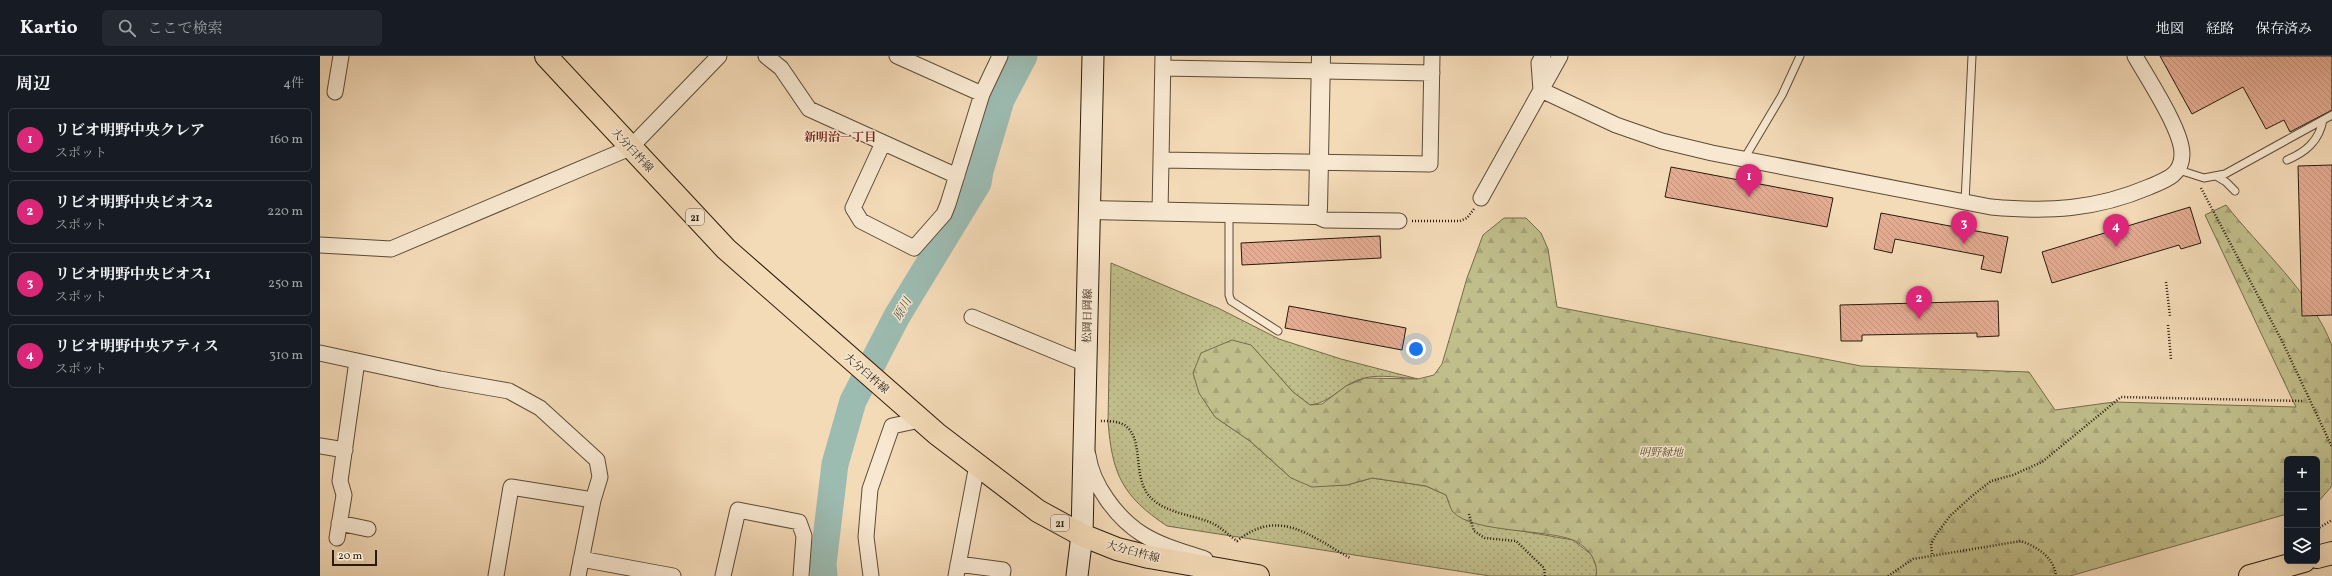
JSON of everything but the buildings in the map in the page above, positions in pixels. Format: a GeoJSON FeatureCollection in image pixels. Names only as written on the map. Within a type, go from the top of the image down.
{"type":"FeatureCollection","features":[{"type":"Feature","properties":{"kind":"main road","name":"大分臼杵線"},"geometry":{"type":"LineString","coordinates":[[546,56],[630,148],[726,249],[920,420],[1038,511],[1082,535],[1117,549],[1149,557],[1257,576]]}},
{"type":"Feature","properties":{"kind":"main road","name":"松岡日岡線"},"geometry":{"type":"LineString","coordinates":[[1077,576],[1093,425],[1086,364],[1094,56]]}},
{"type":"Feature","properties":{"kind":"main road"},"geometry":{"type":"LineString","coordinates":[[2320,557],[2332,553]]}},
{"type":"Feature","properties":{"kind":"main road"},"geometry":{"type":"LineString","coordinates":[[2259,573],[2293,564]]}},
{"type":"Feature","properties":{"kind":"street"},"geometry":{"type":"LineString","coordinates":[[335,92],[341,56]]}},
{"type":"Feature","properties":{"kind":"street"},"geometry":{"type":"LineString","coordinates":[[320,245],[391,249],[630,148],[719,56]]}},
{"type":"Feature","properties":{"kind":"street"},"geometry":{"type":"LineString","coordinates":[[766,56],[781,68],[809,109],[957,176]]}},
{"type":"Feature","properties":{"kind":"street"},"geometry":{"type":"LineString","coordinates":[[897,56],[982,94]]}},
{"type":"Feature","properties":{"kind":"street"},"geometry":{"type":"LineString","coordinates":[[883,143],[853,208],[861,221],[914,248],[944,214],[982,94],[1000,56]]}},
{"type":"Feature","properties":{"kind":"street"},"geometry":{"type":"LineString","coordinates":[[1161,160],[1430,164],[1432,56]]}},
{"type":"Feature","properties":{"kind":"street"},"geometry":{"type":"LineString","coordinates":[[1541,90],[1539,63],[1543,56]]}},
{"type":"Feature","properties":{"kind":"street"},"geometry":{"type":"LineString","coordinates":[[1481,198],[1560,56]]}},
{"type":"Feature","properties":{"kind":"street"},"geometry":{"type":"LineString","coordinates":[[1541,90],[1616,125],[1662,141],[1744,159],[1965,202],[2019,210],[2083,208],[2102,204],[2141,191],[2164,181],[2179,170],[2182,155],[2179,138],[2135,56]]}},
{"type":"Feature","properties":{"kind":"street"},"geometry":{"type":"LineString","coordinates":[[1160,212],[1163,62],[1321,63],[1432,73]]}},
{"type":"Feature","properties":{"kind":"street"},"geometry":{"type":"LineString","coordinates":[[1314,215],[1318,209],[1321,63]]}},
{"type":"Feature","properties":{"kind":"street"},"geometry":{"type":"LineString","coordinates":[[1090,210],[1314,215],[1325,220],[1398,221]]}},
{"type":"Feature","properties":{"kind":"street"},"geometry":{"type":"LineString","coordinates":[[972,317],[1086,364]]}},
{"type":"Feature","properties":{"kind":"street"},"geometry":{"type":"LineString","coordinates":[[320,353],[440,379],[509,391],[540,408],[597,460],[600,477],[593,500],[578,576]]}},
{"type":"Feature","properties":{"kind":"street"},"geometry":{"type":"LineString","coordinates":[[336,538],[344,495],[340,481],[346,450],[357,361]]}},
{"type":"Feature","properties":{"kind":"street"},"geometry":{"type":"LineString","coordinates":[[871,576],[866,537],[870,489],[892,426],[920,420]]}},
{"type":"Feature","properties":{"kind":"street"},"geometry":{"type":"LineString","coordinates":[[1093,425],[1089,461],[1098,484],[1127,521],[1142,534],[1159,542],[1257,576]]}},
{"type":"Feature","properties":{"kind":"street"},"geometry":{"type":"LineString","coordinates":[[320,446],[346,450]]}},
{"type":"Feature","properties":{"kind":"street"},"geometry":{"type":"LineString","coordinates":[[978,465],[957,570],[1003,570],[1002,576]]}},
{"type":"Feature","properties":{"kind":"street"},"geometry":{"type":"LineString","coordinates":[[496,576],[511,487],[593,500]]}},
{"type":"Feature","properties":{"kind":"street"},"geometry":{"type":"LineString","coordinates":[[723,576],[738,510],[799,522],[804,536],[802,576]]}},
{"type":"Feature","properties":{"kind":"street"},"geometry":{"type":"LineString","coordinates":[[339,523],[368,529]]}},
{"type":"Feature","properties":{"kind":"street"},"geometry":{"type":"LineString","coordinates":[[581,559],[673,576]]}},
{"type":"Feature","properties":{"kind":"street"},"geometry":{"type":"LineString","coordinates":[[2259,573],[2290,576]]}},
{"type":"Feature","properties":{"kind":"lane"},"geometry":{"type":"LineString","coordinates":[[1744,159],[1782,95],[1800,56]]}},
{"type":"Feature","properties":{"kind":"lane"},"geometry":{"type":"LineString","coordinates":[[1965,202],[1972,56]]}},
{"type":"Feature","properties":{"kind":"lane"},"geometry":{"type":"LineString","coordinates":[[2179,170],[2204,178],[2225,174],[2332,115]]}},
{"type":"Feature","properties":{"kind":"lane"},"geometry":{"type":"LineString","coordinates":[[2287,160],[2308,148],[2321,130],[2323,120]]}},
{"type":"Feature","properties":{"kind":"lane"},"geometry":{"type":"LineString","coordinates":[[2216,176],[2226,182],[2235,191]]}},
{"type":"Feature","properties":{"kind":"lane"},"geometry":{"type":"LineString","coordinates":[[1229,214],[1229,295],[1231,301],[1278,331]]}},
{"type":"Feature","properties":{"kind":"path"},"geometry":{"type":"LineString","coordinates":[[2194,176],[2283,343],[2332,447]]}},
{"type":"Feature","properties":{"kind":"path"},"geometry":{"type":"LineString","coordinates":[[1398,221],[1460,221],[1467,218],[1481,198]]}},
{"type":"Feature","properties":{"kind":"path"},"geometry":{"type":"LineString","coordinates":[[2166,282],[2170,316]]}},
{"type":"Feature","properties":{"kind":"path"},"geometry":{"type":"LineString","coordinates":[[2168,325],[2171,359]]}},
{"type":"Feature","properties":{"kind":"path"},"geometry":{"type":"LineString","coordinates":[[1932,554],[1931,544],[1937,533],[1951,515],[1972,496],[1991,482],[2013,475],[2042,462],[2121,397],[2304,401]]}},
{"type":"Feature","properties":{"kind":"path"},"geometry":{"type":"LineString","coordinates":[[1093,425],[1116,422],[1127,426],[1132,434],[1142,485],[1151,498],[1162,506],[1214,524],[1237,542],[1262,526],[1276,524],[1299,530],[1350,558]]}},
{"type":"Feature","properties":{"kind":"path"},"geometry":{"type":"LineString","coordinates":[[1469,514],[1474,531],[1485,538],[1516,541],[1544,568],[1545,576]]}},
{"type":"Feature","properties":{"kind":"path"},"geometry":{"type":"LineString","coordinates":[[2320,528],[2332,520]]}},
{"type":"Feature","properties":{"kind":"path"},"geometry":{"type":"LineString","coordinates":[[1888,576],[1913,559],[1932,554],[1967,551],[2021,541],[2035,546],[2049,558],[2056,576]]}},
{"type":"Feature","properties":{"kind":"green space","name":"明野緑地"},"geometry":{"type":"Polygon","coordinates":[[[2226,205],[2285,272],[2324,327],[2332,346],[2332,486],[2320,500],[2320,456],[2284,456],[2284,515],[2070,576],[1596,576],[1596,565],[1591,555],[1583,546],[1573,540],[1561,536],[1476,524],[1463,519],[1453,512],[1446,495],[1426,486],[1372,478],[1347,485],[1312,487],[1291,478],[1250,441],[1215,417],[1199,393],[1193,373],[1201,353],[1232,340],[1251,345],[1293,392],[1310,405],[1322,404],[1346,386],[1365,378],[1418,379],[1434,375],[1442,364],[1467,278],[1483,235],[1504,218],[1526,218],[1541,233],[1548,249],[1557,307],[1861,366],[2029,372],[2055,410],[2114,402],[2296,407],[2205,215],[2226,205]]]}},
{"type":"Feature","properties":{"kind":"green space"},"geometry":{"type":"Polygon","coordinates":[[[1111,263],[1218,308],[1279,339],[1341,359],[1418,379],[1384,376],[1365,378],[1357,380],[1325,400],[1310,405],[1293,392],[1251,345],[1200,393],[1215,417],[1250,441],[1291,478],[1347,485],[1372,478],[1426,486],[1446,495],[1453,512],[1470,522],[1573,540],[1592,555],[1597,569],[1596,576],[1490,576],[1167,526],[1139,504],[1130,494],[1122,482],[1113,456],[1108,421],[1111,263]]]}},
{"type":"Feature","properties":{"kind":"waterway","name":"原川"},"geometry":{"type":"LineString","coordinates":[[824,576],[823,564],[835,464],[853,401],[897,316],[978,183],[980,171],[1001,100],[1024,56]]}},
{"type":"Feature","properties":{"kind":"place","name":"リビオ明野中央クレア"},"geometry":{"type":"Point","coordinates":[1749,197]}},
{"type":"Feature","properties":{"kind":"place","name":"リビオ明野中央ビオス1"},"geometry":{"type":"Point","coordinates":[1964,244]}},
{"type":"Feature","properties":{"kind":"place","name":"リビオ明野中央アティス"},"geometry":{"type":"Point","coordinates":[2116,247]}},
{"type":"Feature","properties":{"kind":"place","name":"リビオ明野中央ビオス2"},"geometry":{"type":"Point","coordinates":[1919,319]}},
{"type":"Feature","properties":{"kind":"district","name":"新明治一丁目"},"geometry":{"type":"Point","coordinates":[840,137]}}]}
